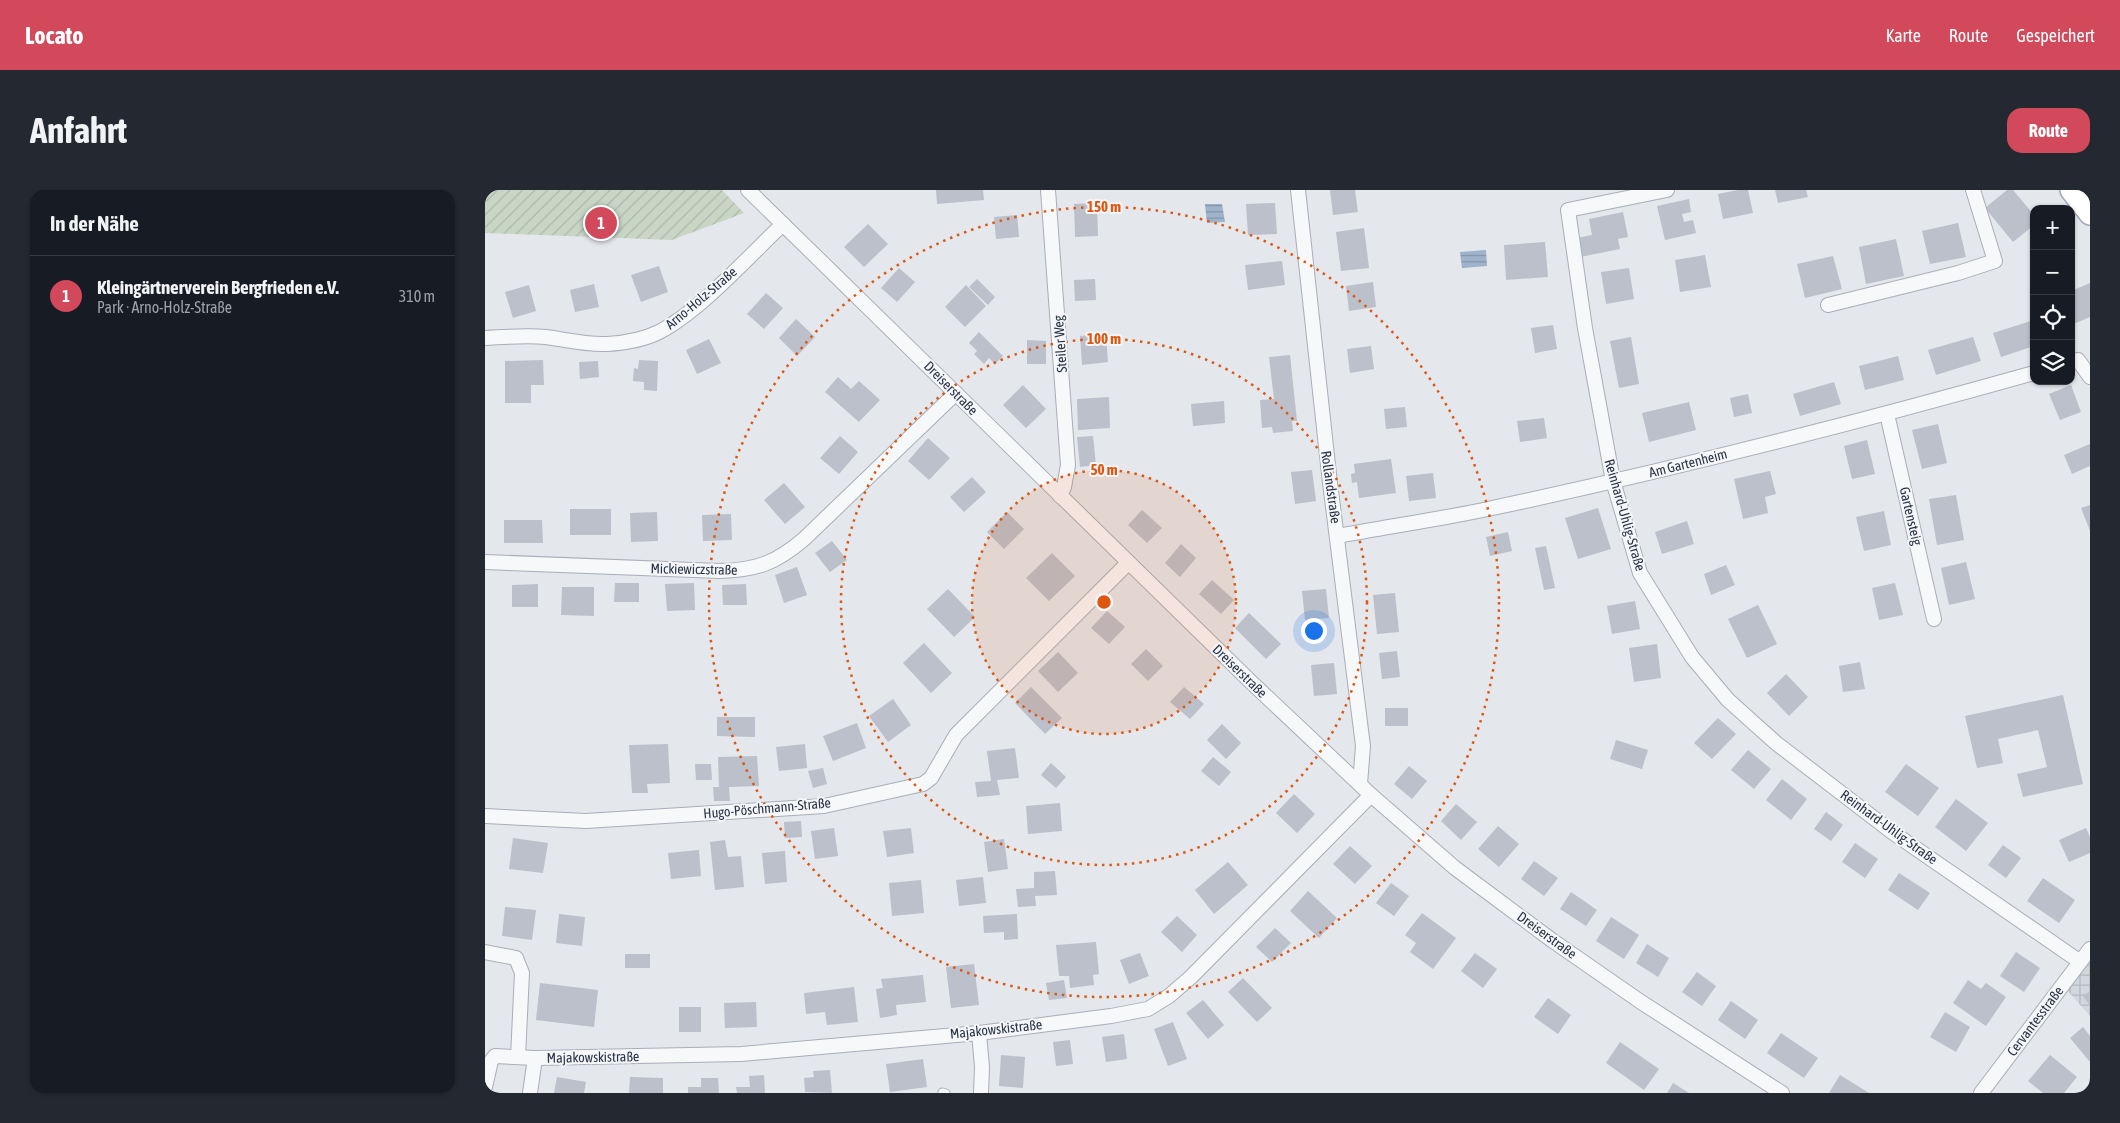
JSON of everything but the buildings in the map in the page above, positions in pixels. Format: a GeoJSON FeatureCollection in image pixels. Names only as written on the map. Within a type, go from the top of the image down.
{"type":"FeatureCollection","features":[{"type":"Feature","properties":{"kind":"main road"},"geometry":{"type":"LineString","coordinates":[[2071,190],[2090,214]]}},
{"type":"Feature","properties":{"kind":"street","name":"Dreiserstraße"},"geometry":{"type":"LineString","coordinates":[[748,190],[1128,563],[1371,795],[1455,868],[1553,941],[1641,1002],[1782,1093]]}},
{"type":"Feature","properties":{"kind":"street","name":"Steiler Weg"},"geometry":{"type":"LineString","coordinates":[[1048,190],[1068,466],[1064,487],[1060,496]]}},
{"type":"Feature","properties":{"kind":"street","name":"Rollandstraße"},"geometry":{"type":"LineString","coordinates":[[1298,190],[1330,483],[1363,746],[1360,784]]}},
{"type":"Feature","properties":{"kind":"street","name":"Reinhard-Uhlig-Straße"},"geometry":{"type":"LineString","coordinates":[[1667,190],[1568,210],[1585,328],[1613,482],[1640,573],[1691,657],[1728,700],[1777,743],[1892,832],[2079,961]]}},
{"type":"Feature","properties":{"kind":"street"},"geometry":{"type":"LineString","coordinates":[[1828,304],[1995,261],[1973,190]]}},
{"type":"Feature","properties":{"kind":"street","name":"Arno-Holz-Straße"},"geometry":{"type":"LineString","coordinates":[[485,338],[524,336],[609,344],[636,340],[659,332],[711,292],[783,224]]}},
{"type":"Feature","properties":{"kind":"street"},"geometry":{"type":"LineString","coordinates":[[2075,361],[2090,377]]}},
{"type":"Feature","properties":{"kind":"street","name":"Am Gartenheim"},"geometry":{"type":"LineString","coordinates":[[1338,536],[1481,510],[1613,482],[1887,414],[2030,374]]}},
{"type":"Feature","properties":{"kind":"street","name":"Mickiewiczstraße"},"geometry":{"type":"LineString","coordinates":[[485,562],[720,571],[745,570],[767,564],[786,554],[804,539],[956,393]]}},
{"type":"Feature","properties":{"kind":"street","name":"Gartensteig"},"geometry":{"type":"LineString","coordinates":[[1887,414],[1934,618]]}},
{"type":"Feature","properties":{"kind":"street","name":"Hugo-Pöschmann-Straße"},"geometry":{"type":"LineString","coordinates":[[485,816],[586,821],[814,806],[923,784],[931,778],[955,735],[1128,563]]}},
{"type":"Feature","properties":{"kind":"street","name":"Majakowskistraße"},"geometry":{"type":"LineString","coordinates":[[485,1086],[491,1061],[495,1056],[535,1058],[741,1054],[979,1033],[1111,1016],[1148,1009],[1169,996],[1191,977],[1371,795]]}},
{"type":"Feature","properties":{"kind":"street","name":"Cervantesstraße"},"geometry":{"type":"LineString","coordinates":[[1981,1093],[2079,961],[2090,949]]}},
{"type":"Feature","properties":{"kind":"street"},"geometry":{"type":"LineString","coordinates":[[485,952],[516,958],[522,973],[518,1057]]}},
{"type":"Feature","properties":{"kind":"street"},"geometry":{"type":"LineString","coordinates":[[979,1033],[982,1067],[981,1093]]}},
{"type":"Feature","properties":{"kind":"street","name":"Majakowskistraße"},"geometry":{"type":"LineString","coordinates":[[530,1093],[535,1058]]}},
{"type":"Feature","properties":{"kind":"lane"},"geometry":{"type":"LineString","coordinates":[[942,1092],[946,1093]]}},
{"type":"Feature","properties":{"kind":"shaded area"},"geometry":{"type":"Polygon","coordinates":[[[2090,944],[2090,1016],[2058,980],[2090,944]]]}},
{"type":"Feature","properties":{"kind":"green space"},"geometry":{"type":"Polygon","coordinates":[[[485,190],[722,190],[744,213],[672,240],[485,233],[485,190]]]}},
{"type":"Feature","properties":{"kind":"water"},"geometry":{"type":"Polygon","coordinates":[[[1205,204],[1222,204],[1225,222],[1207,223],[1205,204]]]}},
{"type":"Feature","properties":{"kind":"water"},"geometry":{"type":"Polygon","coordinates":[[[1486,250],[1487,266],[1462,268],[1460,252],[1486,250]]]}},
{"type":"Feature","properties":{"kind":"place","name":"Kleingärtnerverein Bergfrieden e.V."},"geometry":{"type":"Point","coordinates":[601,223]}}]}
